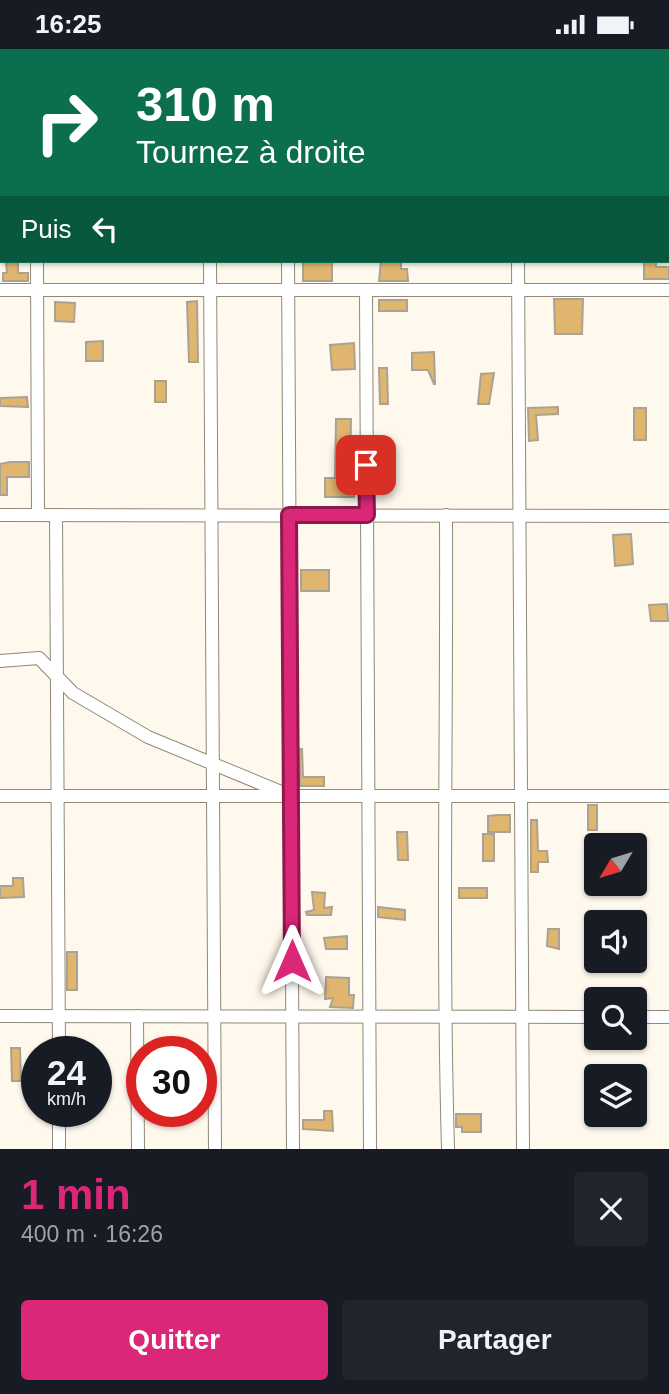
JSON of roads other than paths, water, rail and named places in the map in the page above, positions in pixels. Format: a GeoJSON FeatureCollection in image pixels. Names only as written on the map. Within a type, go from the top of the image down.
{"type":"FeatureCollection","features":[{"type":"Feature","properties":{"kind":"street"},"geometry":{"type":"LineString","coordinates":[[37,263],[38,515]]}},
{"type":"Feature","properties":{"kind":"street"},"geometry":{"type":"LineString","coordinates":[[210,263],[215,1149]]}},
{"type":"Feature","properties":{"kind":"street"},"geometry":{"type":"LineString","coordinates":[[288,263],[293,1149]]}},
{"type":"Feature","properties":{"kind":"street"},"geometry":{"type":"LineString","coordinates":[[518,263],[523,1149]]}},
{"type":"Feature","properties":{"kind":"street"},"geometry":{"type":"LineString","coordinates":[[0,290],[669,291]]}},
{"type":"Feature","properties":{"kind":"street"},"geometry":{"type":"LineString","coordinates":[[366,290],[370,1149]]}},
{"type":"Feature","properties":{"kind":"street"},"geometry":{"type":"LineString","coordinates":[[0,515],[669,516]]}},
{"type":"Feature","properties":{"kind":"street"},"geometry":{"type":"LineString","coordinates":[[56,515],[59,1036]]}},
{"type":"Feature","properties":{"kind":"street"},"geometry":{"type":"LineString","coordinates":[[446,515],[448,796],[444,1017],[448,1149]]}},
{"type":"Feature","properties":{"kind":"street"},"geometry":{"type":"LineString","coordinates":[[0,661],[39,658],[73,693],[148,737],[291,796]]}},
{"type":"Feature","properties":{"kind":"street"},"geometry":{"type":"LineString","coordinates":[[0,796],[669,796]]}},
{"type":"Feature","properties":{"kind":"street"},"geometry":{"type":"LineString","coordinates":[[0,1016],[584,1017]]}},
{"type":"Feature","properties":{"kind":"street"},"geometry":{"type":"LineString","coordinates":[[137,1016],[138,1149]]}},
{"type":"Feature","properties":{"kind":"street"},"geometry":{"type":"LineString","coordinates":[[647,1017],[669,1017]]}},
{"type":"Feature","properties":{"kind":"street"},"geometry":{"type":"LineString","coordinates":[[59,1127],[60,1149]]}}]}
